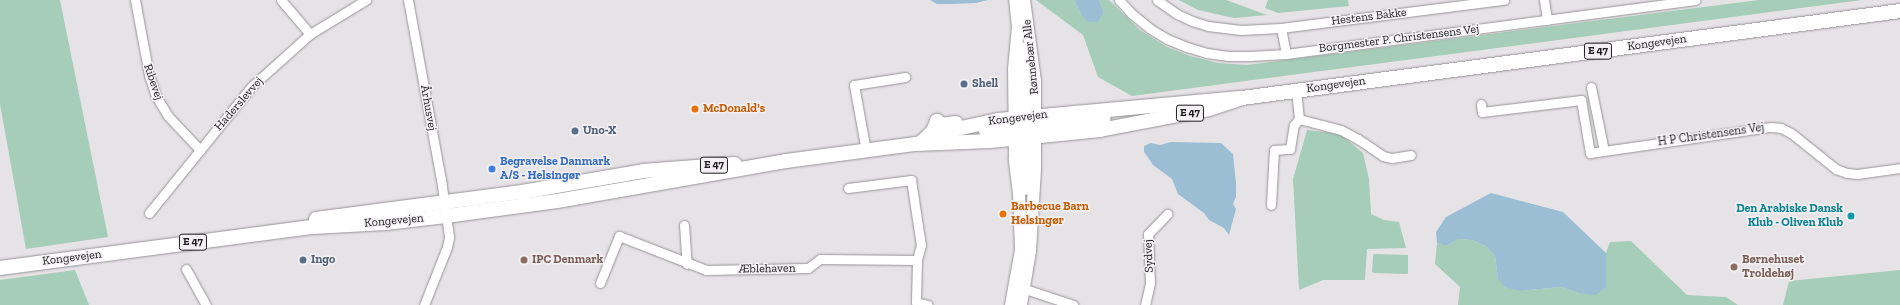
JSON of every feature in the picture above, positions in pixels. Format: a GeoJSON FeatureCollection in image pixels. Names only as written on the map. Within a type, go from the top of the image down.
{"type":"FeatureCollection","features":[{"type":"Feature","properties":{"kind":"main road","name":"Rønnebær Alle"},"geometry":{"type":"LineString","coordinates":[[1011,305],[1021,250],[1025,128],[1024,68],[1015,0]]}},
{"type":"Feature","properties":{"kind":"main road","name":"Rønnebær Alle"},"geometry":{"type":"LineString","coordinates":[[1022,305],[1030,251],[1035,169],[1025,128],[1034,69],[1024,0]]}},
{"type":"Feature","properties":{"kind":"main road","name":"Kongevejen"},"geometry":{"type":"LineString","coordinates":[[921,141],[943,144],[1025,128],[1207,100],[1242,98],[1900,11]]}},
{"type":"Feature","properties":{"kind":"main road","name":"Kongevejen"},"geometry":{"type":"LineString","coordinates":[[0,268],[313,227],[446,216],[558,201],[786,161],[866,151],[921,141],[963,127],[998,120],[1025,128],[1136,124],[1209,109],[1242,98]]}},
{"type":"Feature","properties":{"kind":"main road","name":"Kongevejen"},"geometry":{"type":"LineString","coordinates":[[0,260],[522,192],[643,171],[717,164],[786,161]]}},
{"type":"Feature","properties":{"kind":"street","name":"Ribevej"},"geometry":{"type":"LineString","coordinates":[[135,0],[148,76],[156,96],[168,116],[200,150]]}},
{"type":"Feature","properties":{"kind":"street"},"geometry":{"type":"LineString","coordinates":[[281,0],[310,34]]}},
{"type":"Feature","properties":{"kind":"street","name":"Haderslevvej"},"geometry":{"type":"LineString","coordinates":[[149,213],[252,86],[310,34],[366,0]]}},
{"type":"Feature","properties":{"kind":"street","name":"Århusvej"},"geometry":{"type":"LineString","coordinates":[[408,0],[444,201],[448,244],[424,305]]}},
{"type":"Feature","properties":{"kind":"street","name":"Borgmester P. Christensens Vej"},"geometry":{"type":"LineString","coordinates":[[1119,0],[1148,28],[1167,39],[1187,47],[1228,56],[1286,54],[1695,0]]}},
{"type":"Feature","properties":{"kind":"street","name":"Hestens Bakke"},"geometry":{"type":"LineString","coordinates":[[1157,0],[1177,14],[1208,26],[1242,30],[1281,28],[1504,0]]}},
{"type":"Feature","properties":{"kind":"street"},"geometry":{"type":"LineString","coordinates":[[1544,0],[1547,20]]}},
{"type":"Feature","properties":{"kind":"street"},"geometry":{"type":"LineString","coordinates":[[1281,28],[1286,54]]}},
{"type":"Feature","properties":{"kind":"street"},"geometry":{"type":"LineString","coordinates":[[866,151],[854,85],[905,77]]}},
{"type":"Feature","properties":{"kind":"street"},"geometry":{"type":"LineString","coordinates":[[1591,87],[1604,151]]}},
{"type":"Feature","properties":{"kind":"street","name":"Kongevejen"},"geometry":{"type":"LineString","coordinates":[[1272,205],[1274,150],[1290,149],[1294,125],[1299,119],[1296,90]]}},
{"type":"Feature","properties":{"kind":"street","name":"H P Christensens Vej"},"geometry":{"type":"LineString","coordinates":[[1481,104],[1482,112],[1581,100],[1590,152],[1771,127],[1780,128],[1791,133],[1836,169],[1846,173],[1858,174],[1900,168]]}},
{"type":"Feature","properties":{"kind":"street"},"geometry":{"type":"LineString","coordinates":[[1299,119],[1341,130],[1358,138],[1383,156],[1392,158],[1411,155]]}},
{"type":"Feature","properties":{"kind":"street"},"geometry":{"type":"LineString","coordinates":[[848,188],[912,180],[921,245],[917,260],[916,302],[928,305]]}},
{"type":"Feature","properties":{"kind":"street","name":"Sydvej"},"geometry":{"type":"LineString","coordinates":[[1145,305],[1150,283],[1148,234],[1167,214]]}},
{"type":"Feature","properties":{"kind":"street"},"geometry":{"type":"LineString","coordinates":[[684,225],[687,264]]}},
{"type":"Feature","properties":{"kind":"street","name":"Æblehaven"},"geometry":{"type":"LineString","coordinates":[[600,283],[619,236],[687,264],[706,270],[808,268],[820,258],[917,260]]}},
{"type":"Feature","properties":{"kind":"street"},"geometry":{"type":"LineString","coordinates":[[186,269],[206,305]]}},
{"type":"Feature","properties":{"kind":"street"},"geometry":{"type":"LineString","coordinates":[[1025,289],[1073,305]]}},
{"type":"Feature","properties":{"kind":"green space"},"geometry":{"type":"Polygon","coordinates":[[[0,0],[60,0],[108,237],[26,249],[0,104],[0,0]]]}},
{"type":"Feature","properties":{"kind":"green space"},"geometry":{"type":"Polygon","coordinates":[[[1036,0],[1074,0],[1081,14],[1099,21],[1104,12],[1099,0],[1109,0],[1140,30],[1167,47],[1190,56],[1218,63],[1247,65],[1759,0],[1862,0],[1132,96],[1098,77],[1083,35],[1036,0]]]}},
{"type":"Feature","properties":{"kind":"green space"},"geometry":{"type":"Polygon","coordinates":[[[1179,0],[1226,0],[1267,15],[1234,18],[1198,10],[1179,0]]]}},
{"type":"Feature","properties":{"kind":"green space"},"geometry":{"type":"Polygon","coordinates":[[[1268,0],[1348,0],[1349,6],[1278,13],[1265,8],[1268,0]]]}},
{"type":"Feature","properties":{"kind":"green space"},"geometry":{"type":"Polygon","coordinates":[[[1307,130],[1340,134],[1363,153],[1369,179],[1371,214],[1384,220],[1399,222],[1406,248],[1367,249],[1365,280],[1323,280],[1299,290],[1293,179],[1307,130]]]}},
{"type":"Feature","properties":{"kind":"green space"},"geometry":{"type":"Polygon","coordinates":[[[1459,239],[1472,240],[1486,246],[1495,256],[1498,279],[1520,291],[1561,287],[1579,293],[1606,287],[1606,253],[1610,242],[1631,241],[1687,295],[1726,297],[1738,305],[1458,305],[1460,287],[1435,264],[1437,243],[1446,246],[1459,239]]]}},
{"type":"Feature","properties":{"kind":"green space"},"geometry":{"type":"Polygon","coordinates":[[[1374,254],[1408,255],[1408,273],[1372,272],[1374,254]]]}},
{"type":"Feature","properties":{"kind":"green space"},"geometry":{"type":"Polygon","coordinates":[[[75,270],[89,305],[0,305],[0,280],[75,270]]]}},
{"type":"Feature","properties":{"kind":"green space"},"geometry":{"type":"Polygon","coordinates":[[[1900,270],[1900,305],[1783,305],[1789,281],[1900,270]]]}},
{"type":"Feature","properties":{"kind":"water"},"geometry":{"type":"Polygon","coordinates":[[[930,0],[988,0],[976,3],[937,4],[930,0]]]}},
{"type":"Feature","properties":{"kind":"water"},"geometry":{"type":"Polygon","coordinates":[[[1074,0],[1099,0],[1104,12],[1099,21],[1088,22],[1081,14],[1074,0]]]}},
{"type":"Feature","properties":{"kind":"water"},"geometry":{"type":"Polygon","coordinates":[[[1171,142],[1221,143],[1233,154],[1236,197],[1233,204],[1236,209],[1229,235],[1224,228],[1209,220],[1204,213],[1178,194],[1172,179],[1153,165],[1144,152],[1144,146],[1151,143],[1160,145],[1171,142]]]}},
{"type":"Feature","properties":{"kind":"water"},"geometry":{"type":"Polygon","coordinates":[[[1491,193],[1563,212],[1606,253],[1606,287],[1596,295],[1579,293],[1561,287],[1520,291],[1505,287],[1498,279],[1495,256],[1486,246],[1472,240],[1459,239],[1446,246],[1437,243],[1436,232],[1446,217],[1491,193]]]}},
{"type":"Feature","properties":{"kind":"place","name":"Shell"},"geometry":{"type":"Point","coordinates":[964,84]}},
{"type":"Feature","properties":{"kind":"place","name":"McDonald's"},"geometry":{"type":"Point","coordinates":[695,109]}},
{"type":"Feature","properties":{"kind":"place","name":"Uno-X"},"geometry":{"type":"Point","coordinates":[575,131]}},
{"type":"Feature","properties":{"kind":"place","name":"Begravelse Danmark A/S - Helsingør"},"geometry":{"type":"Point","coordinates":[492,169]}},
{"type":"Feature","properties":{"kind":"place","name":"Barbecue Barn Helsingør"},"geometry":{"type":"Point","coordinates":[1003,214]}},
{"type":"Feature","properties":{"kind":"place","name":"Den Arabiske Dansk Klub - Oliven Klub"},"geometry":{"type":"Point","coordinates":[1851,216]}},
{"type":"Feature","properties":{"kind":"place","name":"Ingo"},"geometry":{"type":"Point","coordinates":[303,260]}},
{"type":"Feature","properties":{"kind":"place","name":"IPC Denmark"},"geometry":{"type":"Point","coordinates":[524,260]}},
{"type":"Feature","properties":{"kind":"place","name":"Børnehuset Troldehøj"},"geometry":{"type":"Point","coordinates":[1734,267]}}]}
